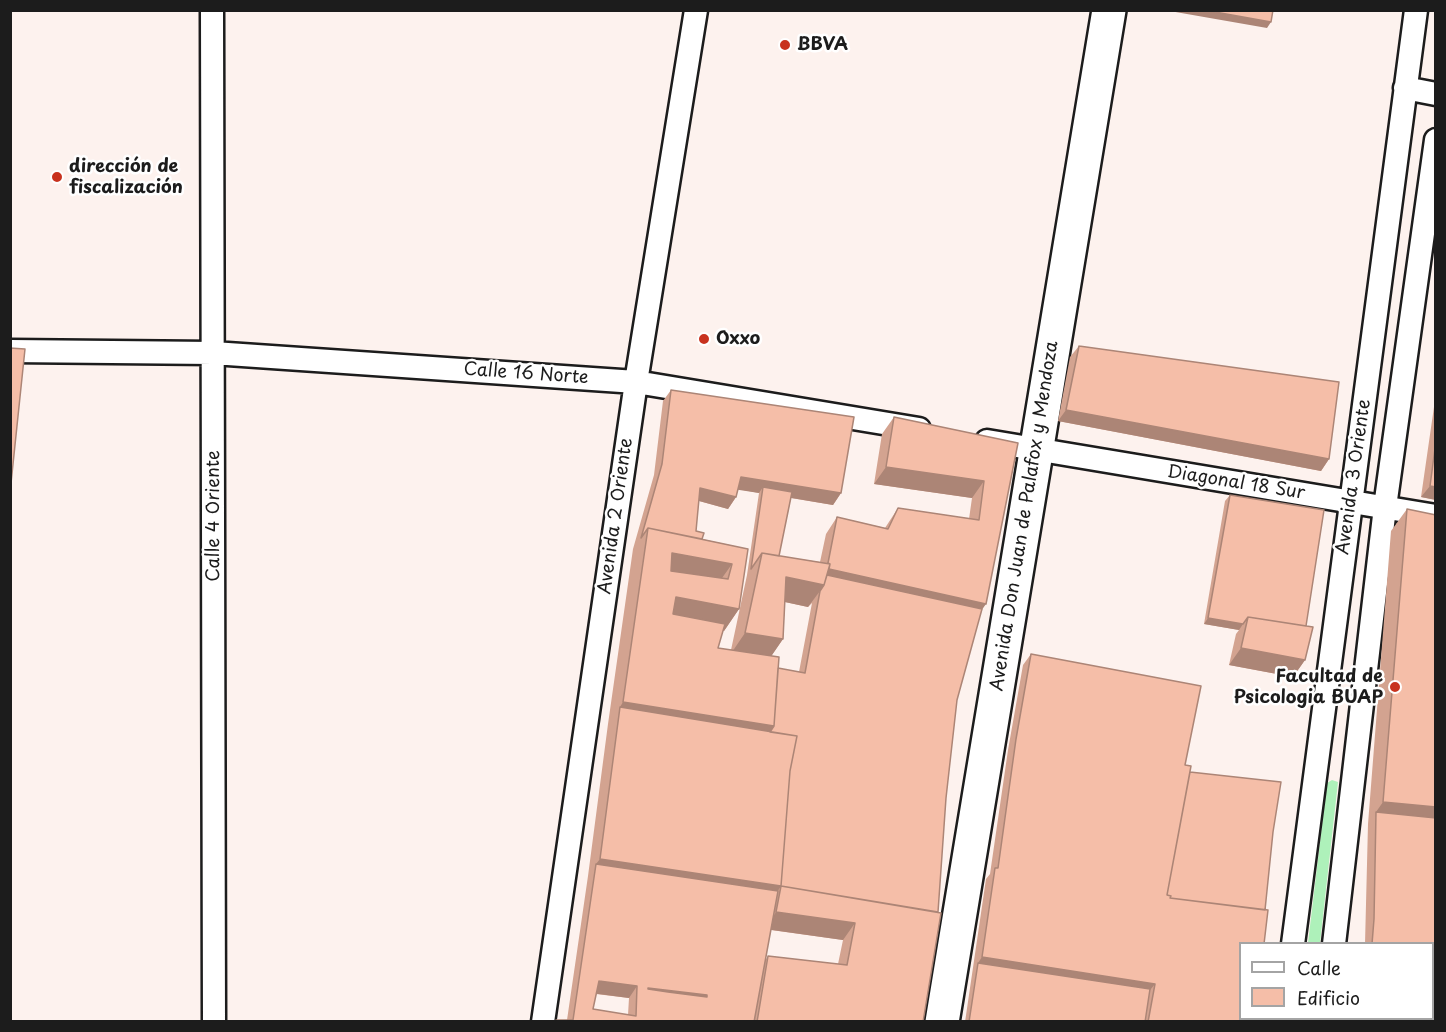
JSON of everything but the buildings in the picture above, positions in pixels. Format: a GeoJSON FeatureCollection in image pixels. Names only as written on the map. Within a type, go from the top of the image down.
{"type":"FeatureCollection","features":[{"type":"Feature","properties":{"kind":"main road","name":"Avenida Don Juan de Palafox y Mendoza"},"geometry":{"type":"LineString","coordinates":[[942,1022],[1109,10]]}},
{"type":"Feature","properties":{"kind":"street","name":"Calle 4 Oriente"},"geometry":{"type":"LineString","coordinates":[[212,10],[214,1022]]}},
{"type":"Feature","properties":{"kind":"street","name":"Avenida 2 Oriente"},"geometry":{"type":"LineString","coordinates":[[543,1022],[636,382],[696,10]]}},
{"type":"Feature","properties":{"kind":"street","name":"Avenida 3 Oriente"},"geometry":{"type":"LineString","coordinates":[[1293,942],[1416,10]]}},
{"type":"Feature","properties":{"kind":"street"},"geometry":{"type":"LineString","coordinates":[[1405,88],[1436,94]]}},
{"type":"Feature","properties":{"kind":"street","name":"Avenida 3 Oriente"},"geometry":{"type":"LineString","coordinates":[[1335,942],[1385,507],[1436,140]]}},
{"type":"Feature","properties":{"kind":"street","name":"Calle 16 Norte"},"geometry":{"type":"LineString","coordinates":[[10,351],[213,353],[636,382],[942,433]]}},
{"type":"Feature","properties":{"kind":"street"},"geometry":{"type":"LineString","coordinates":[[965,437],[1036,449]]}},
{"type":"Feature","properties":{"kind":"street","name":"Diagonal 18 Sur"},"geometry":{"type":"LineString","coordinates":[[1036,449],[1436,516]]}},
{"type":"Feature","properties":{"kind":"green space"},"geometry":{"type":"Polygon","coordinates":[[[1332,780],[1338,782],[1320,942],[1308,942],[1327,783],[1332,780]]]}},
{"type":"Feature","properties":{"kind":"place","name":"BBVA"},"geometry":{"type":"Point","coordinates":[785,45]}},
{"type":"Feature","properties":{"kind":"place","name":"dirección de fiscalización"},"geometry":{"type":"Point","coordinates":[57,177]}},
{"type":"Feature","properties":{"kind":"place","name":"Oxxo"},"geometry":{"type":"Point","coordinates":[704,339]}},
{"type":"Feature","properties":{"kind":"place","name":"Facultad de Psicologia BUAP"},"geometry":{"type":"Point","coordinates":[1395,687]}}]}
